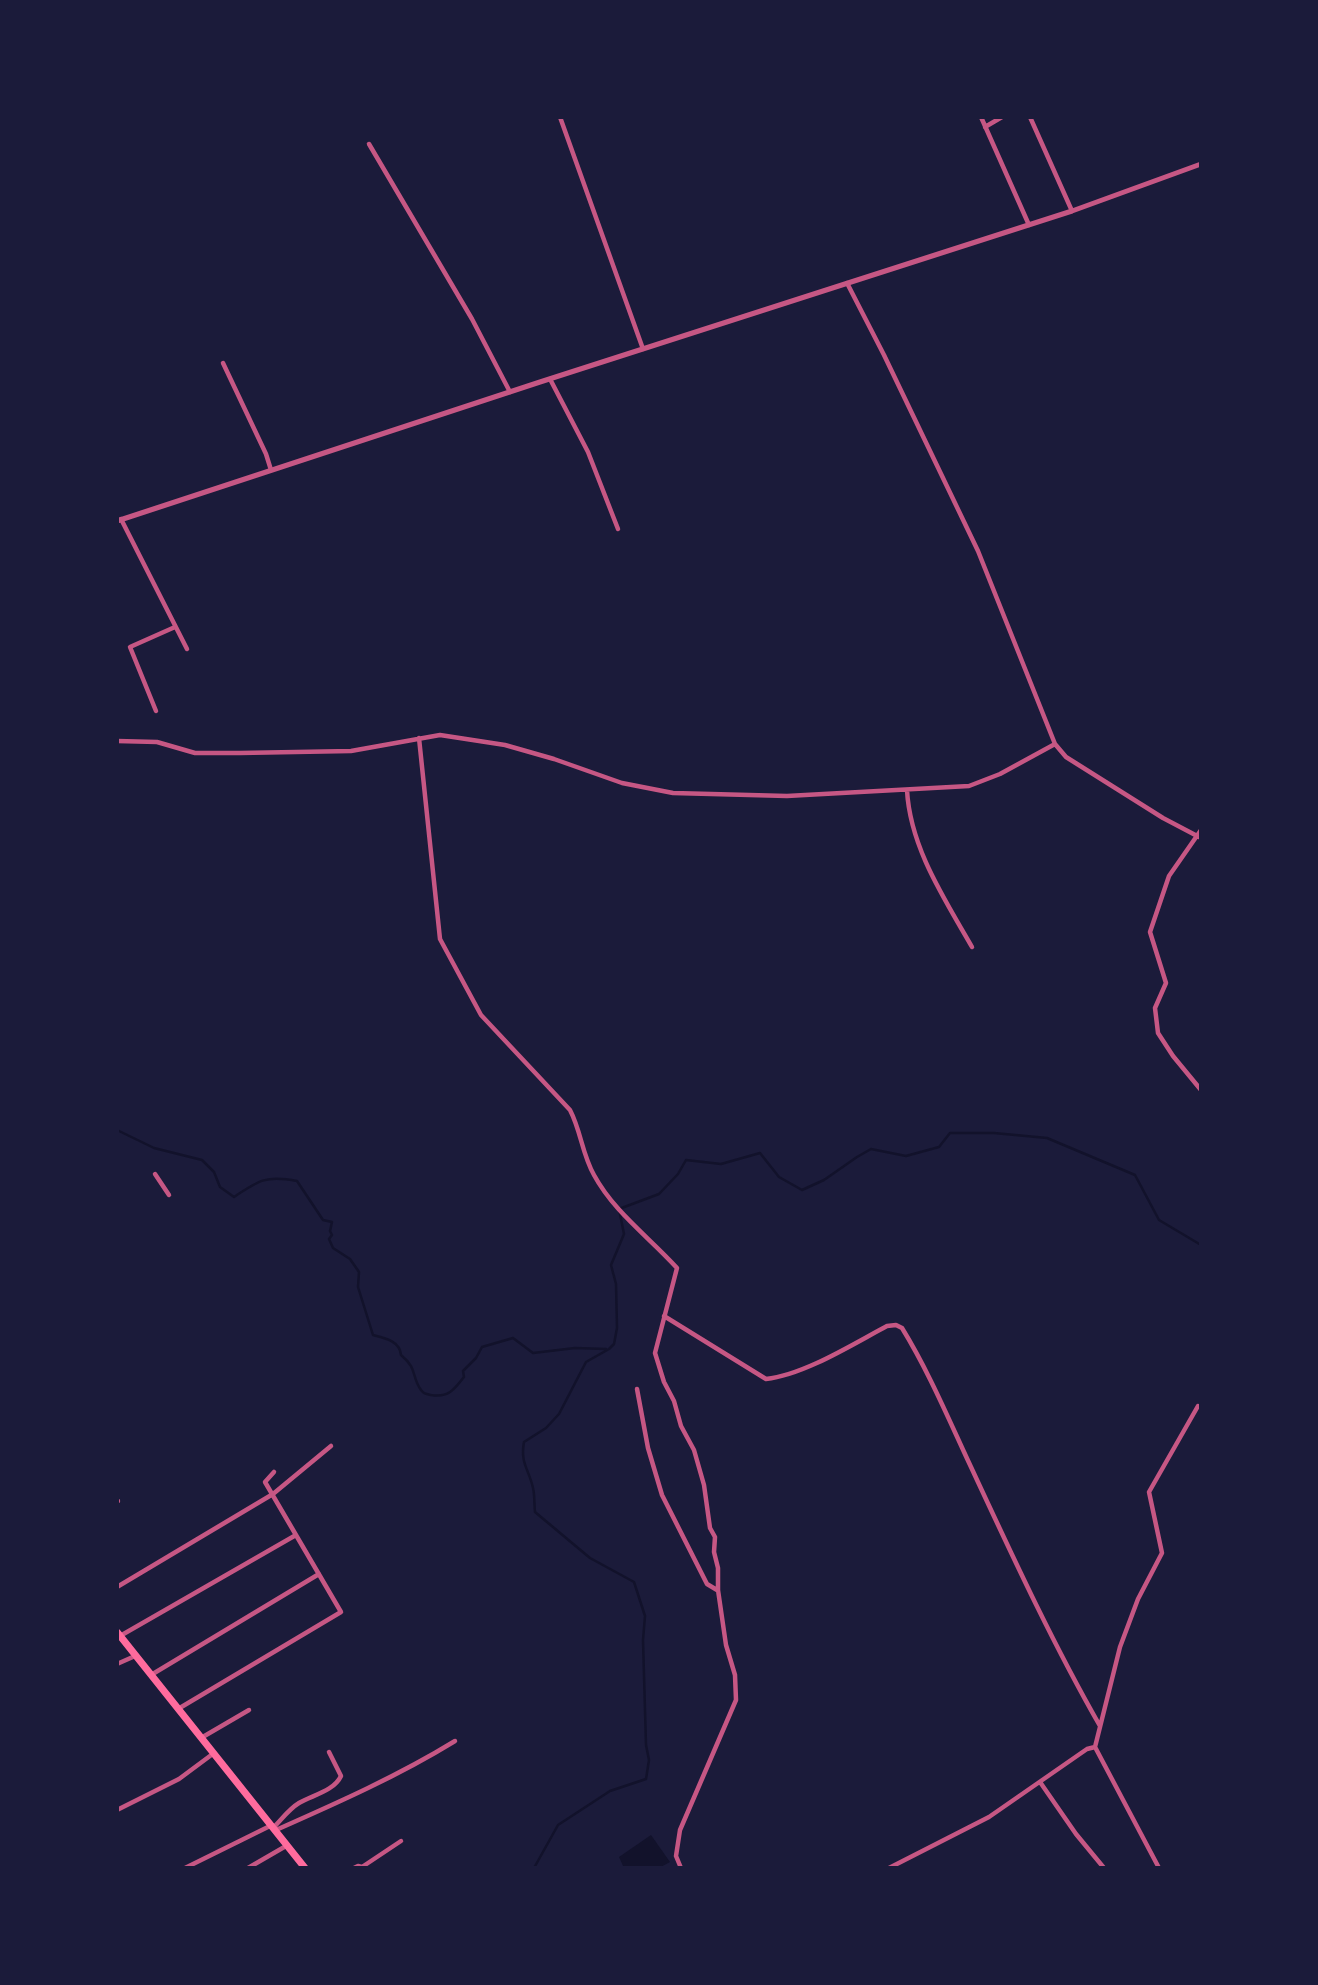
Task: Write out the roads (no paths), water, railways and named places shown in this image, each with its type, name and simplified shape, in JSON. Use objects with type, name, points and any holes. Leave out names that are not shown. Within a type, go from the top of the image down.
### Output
[{"type":"highway","points":[[119,1634],[305,1868]]},
{"type":"street","points":[[560,117],[643,349]]},
{"type":"street","points":[[981,117],[1028,225]]},
{"type":"street","points":[[985,127],[1002,117]]},
{"type":"street","points":[[1030,117],[1072,211]]},
{"type":"street","points":[[369,144],[472,319],[510,392]]},
{"type":"street","points":[[187,649],[119,520],[1072,211],[1201,164]]},
{"type":"street","points":[[847,283],[890,365],[978,551],[1055,744],[1066,757],[1163,818],[1185,831],[1199,834],[1169,876],[1150,933],[1166,983],[1154,1009],[1158,1033],[1172,1056],[1201,1090]]},
{"type":"street","points":[[223,363],[271,470]]},
{"type":"street","points":[[550,379],[587,452],[618,529]]},
{"type":"street","points":[[156,711],[130,647],[175,627]]},
{"type":"street","points":[[117,741],[157,742],[195,753],[351,751],[440,735],[505,745],[622,783],[673,793],[787,796],[969,786],[1000,774],[1055,744]]},
{"type":"street","points":[[419,738],[440,939],[481,1015],[570,1110],[578,1125],[583,1153],[610,1200],[677,1268],[655,1353],[681,1426],[694,1450],[704,1485],[710,1528],[715,1537],[713,1552],[718,1568],[718,1590],[726,1645],[735,1675],[737,1700],[680,1830],[676,1856],[681,1868]]},
{"type":"street","points":[[907,790],[908,810],[920,846],[932,874],[972,947]]},
{"type":"street","points":[[155,1174],[169,1195]]},
{"type":"street","points":[[664,1316],[766,1379],[779,1377],[819,1361],[887,1326],[896,1325],[902,1328],[924,1368],[1024,1581],[1100,1726]]},
{"type":"street","points":[[637,1389],[648,1448],[662,1495],[707,1584],[718,1590]]},
{"type":"street","points":[[1158,1868],[1095,1747],[1120,1647],[1138,1599],[1162,1553],[1149,1492],[1198,1406]]},
{"type":"street","points":[[117,1587],[273,1494],[331,1447]]},
{"type":"street","points":[[178,1710],[341,1612],[265,1482],[274,1472]]},
{"type":"street","points":[[119,1634],[296,1535]]},
{"type":"street","points":[[150,1675],[319,1574]]},
{"type":"street","points":[[117,1664],[135,1656]]},
{"type":"street","points":[[200,1738],[248,1710]]},
{"type":"street","points":[[185,1868],[274,1827],[330,1806],[455,1741]]},
{"type":"street","points":[[889,1868],[989,1816],[1087,1749],[1095,1747]]},
{"type":"street","points":[[274,1827],[291,1809],[337,1784],[341,1776],[329,1752]]},
{"type":"street","points":[[117,1810],[179,1779],[214,1753]]},
{"type":"street","points":[[1040,1782],[1076,1834],[1104,1868]]},
{"type":"street","points":[[354,1868],[362,1867],[401,1841]]},
{"type":"street","points":[[248,1868],[287,1846]]},
{"type":"waterway","points":[[117,1130],[154,1148],[202,1160],[214,1172],[220,1187],[234,1197],[264,1180],[297,1181],[323,1220],[332,1222],[332,1235],[329,1239],[333,1248],[350,1259],[359,1272],[358,1287],[373,1335],[398,1346],[425,1394],[437,1396],[450,1392],[464,1377],[463,1371],[476,1358],[482,1347],[513,1338],[533,1353],[575,1348],[606,1349]]},
{"type":"waterway","points":[[534,1868],[558,1825],[610,1791],[646,1779],[649,1760],[646,1745],[643,1640],[645,1616],[634,1582],[590,1558],[535,1512],[533,1488],[523,1456],[524,1442],[546,1428],[559,1414],[586,1362],[614,1344],[617,1328],[616,1284],[611,1265],[624,1234],[619,1209],[659,1194],[678,1174],[686,1160],[721,1164],[760,1153],[779,1177],[802,1190],[824,1180],[871,1149],[906,1156],[939,1147],[950,1133],[994,1133],[1047,1138],[1135,1175],[1159,1220],[1201,1245]]}]
